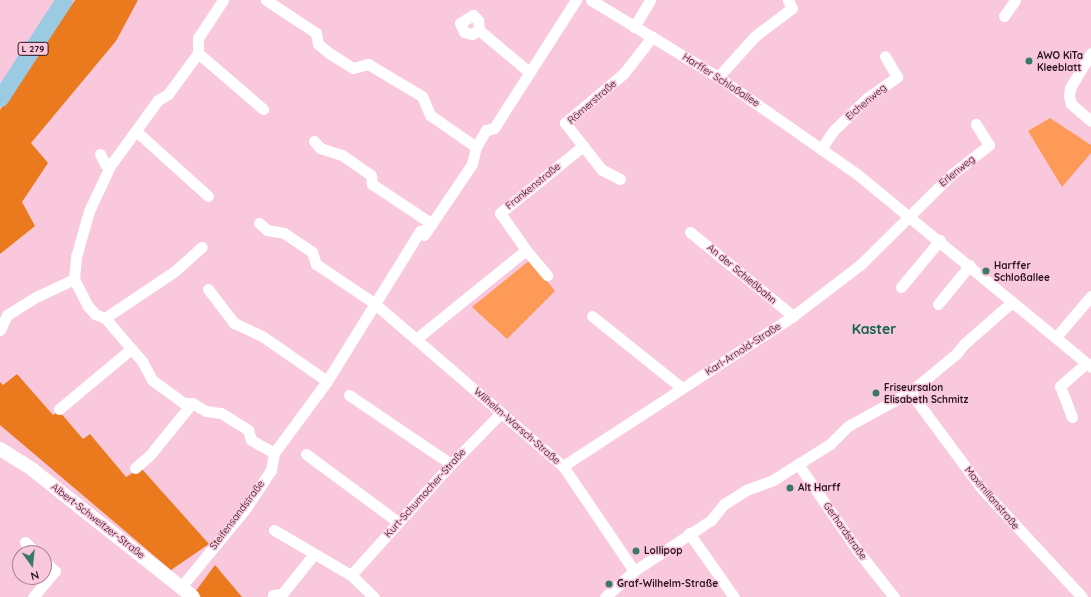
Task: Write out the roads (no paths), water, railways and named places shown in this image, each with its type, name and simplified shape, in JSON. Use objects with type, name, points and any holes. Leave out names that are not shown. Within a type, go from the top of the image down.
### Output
[{"type":"main road","name":"L 279","points":[[0,98],[64,0]]},
{"type":"street","points":[[223,0],[198,38],[198,53],[168,94],[158,100],[110,166],[89,211],[76,257],[74,280],[87,305],[95,314],[104,318],[142,361],[152,380],[184,403],[192,403],[206,411],[221,413],[248,430],[251,440],[274,453]]},
{"type":"street","points":[[266,0],[316,33],[318,44],[329,53],[353,68],[368,64],[422,96],[430,116],[474,151]]},
{"type":"street","name":"Steifensandstraße","points":[[181,587],[246,508],[271,470],[274,453],[327,381],[420,231],[430,226],[458,184],[456,175],[474,151],[486,130],[494,128],[576,0]]},
{"type":"street","name":"Harffer Schloßallee","points":[[592,0],[718,77],[821,149],[909,215],[1089,365]]},
{"type":"street","points":[[634,27],[650,0]]},
{"type":"street","points":[[718,77],[755,36],[792,8],[788,0]]},
{"type":"street","points":[[1004,16],[1015,0]]},
{"type":"street","points":[[479,30],[529,72]]},
{"type":"street","name":"Römerstraße","points":[[620,179],[602,170],[565,123],[624,73],[652,36]]},
{"type":"street","points":[[198,53],[263,109]]},
{"type":"street","points":[[1091,53],[1070,88],[1069,96],[1071,104],[1091,121]]},
{"type":"street","name":"Eichenweg","points":[[821,149],[833,131],[868,98],[897,77],[885,56]]},
{"type":"street","name":"Erlenweg","points":[[909,215],[952,174],[989,145],[976,124]]},
{"type":"street","points":[[136,131],[208,196]]},
{"type":"street","points":[[314,141],[320,148],[342,155],[371,175],[372,184],[430,226]]},
{"type":"street","name":"Frankenstraße","points":[[547,275],[526,250],[500,214],[583,146]]},
{"type":"street","points":[[100,154],[105,164],[110,166]]},
{"type":"street","name":"Karl-Arnold-Straße","points":[[563,466],[793,316],[861,264],[909,215]]},
{"type":"street","points":[[259,223],[267,230],[284,233],[312,252],[316,264],[374,303]]},
{"type":"street","name":"An der Schießbahn","points":[[690,232],[793,316]]},
{"type":"street","points":[[901,287],[940,240]]},
{"type":"street","points":[[104,318],[188,263],[202,246]]},
{"type":"street","points":[[416,339],[526,250]]},
{"type":"street","points":[[938,304],[970,266]]},
{"type":"street","points":[[0,330],[7,315],[38,296],[74,280]]},
{"type":"street","points":[[208,289],[234,323],[262,336],[327,381]]},
{"type":"street","points":[[1056,337],[1091,296]]},
{"type":"street","points":[[605,597],[634,571],[711,520],[724,504],[746,490],[773,480],[830,444],[848,426],[910,392],[956,354],[964,344],[1012,302]]},
{"type":"street","name":"Wilhelm-Warsch-Straße","points":[[374,303],[563,466],[634,571]]},
{"type":"street","points":[[592,316],[682,388]]},
{"type":"street","points":[[59,409],[131,349]]},
{"type":"street","points":[[1072,417],[1060,386],[1089,365]]},
{"type":"street","name":"Maximilianstraße","points":[[910,392],[982,489],[1082,597]]},
{"type":"street","points":[[349,395],[451,464]]},
{"type":"street","points":[[135,468],[149,456],[192,403]]},
{"type":"street","name":"Kurt-Schumacher-Straße","points":[[350,574],[451,464],[502,413]]},
{"type":"street","name":"Albert-Schweitzer-Straße","points":[[0,450],[34,470],[193,597]]},
{"type":"street","points":[[306,454],[398,522]]},
{"type":"street","name":"Gerhardstraße","points":[[798,464],[857,550],[894,597]]},
{"type":"street","points":[[274,530],[350,574],[374,597]]},
{"type":"street","points":[[690,533],[734,597]]},
{"type":"street","points":[[25,542],[28,545]]},
{"type":"street","points":[[273,595],[282,594],[314,554]]},
{"type":"street","points":[[52,568],[56,572],[52,576]]},
{"type":"street","points":[[33,597],[44,585]]},
{"type":"place","name":"AWO KiTa Kleeblatt","points":[[1029,61]]},
{"type":"place","name":"Harffer Schloßallee","points":[[986,271]]},
{"type":"place","name":"Friseursalon Elisabeth Schmitz","points":[[876,393]]},
{"type":"place","name":"Alt Harff","points":[[790,488]]},
{"type":"place","name":"Lollipop","points":[[636,551]]},
{"type":"place","name":"Graf-Wilhelm-Straße","points":[[609,584]]},
{"type":"district","name":"Kaster","points":[[874,329]]}]
